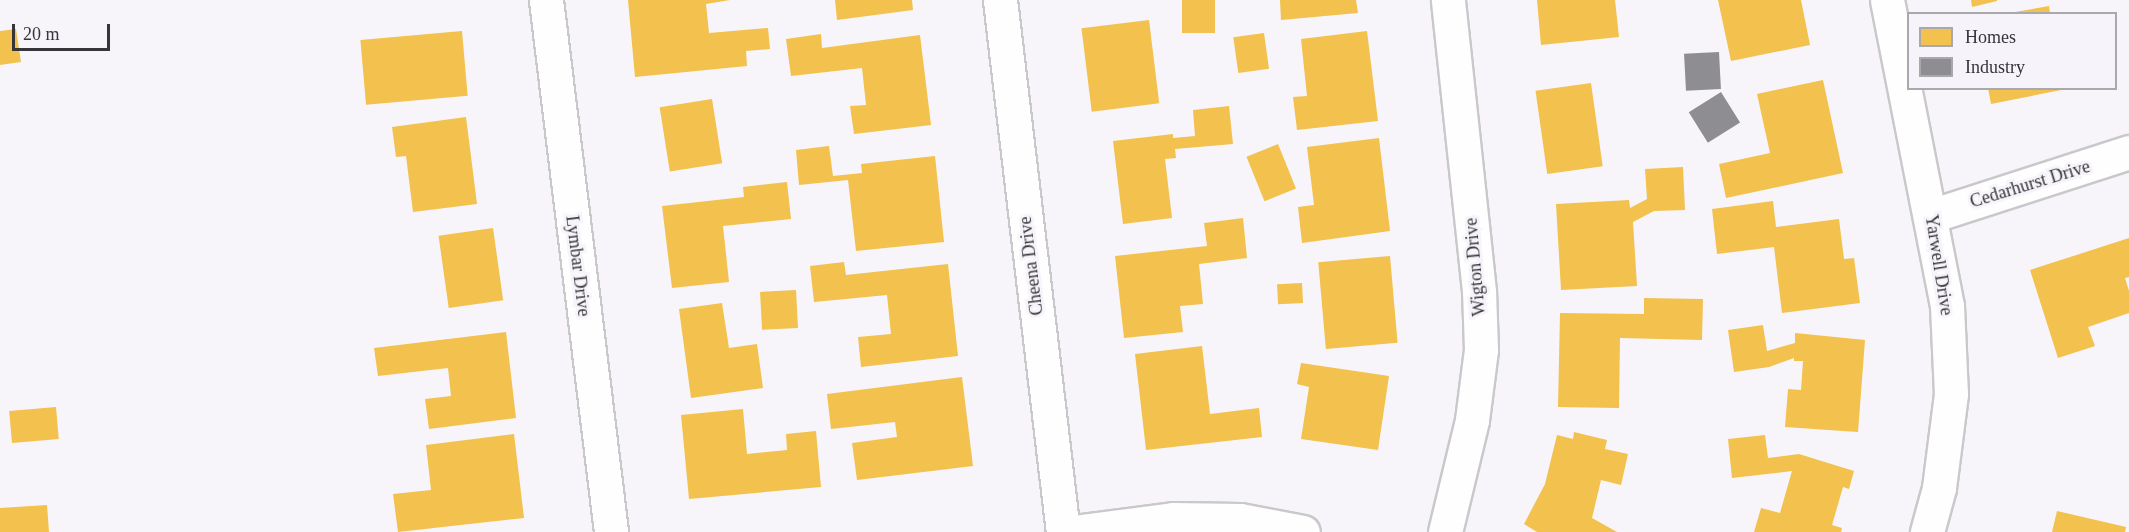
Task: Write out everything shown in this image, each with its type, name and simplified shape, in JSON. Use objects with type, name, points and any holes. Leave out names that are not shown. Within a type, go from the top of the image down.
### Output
[{"type":"street","name":"Lymbar Drive","points":[[546,0],[611,532]]},
{"type":"street","name":"Cheena Drive","points":[[1000,0],[1063,532]]},
{"type":"street","name":"Wigton Drive","points":[[1445,532],[1472,420],[1481,350],[1479,291],[1448,0]]},
{"type":"street","name":"Yarwell Drive","points":[[1887,0],[1947,306],[1951,394],[1939,488],[1927,532]]},
{"type":"street","name":"Cedarhurst Drive","points":[[1931,216],[2129,152]]},
{"type":"street","points":[[1073,532],[1173,519],[1240,520],[1303,532]]},
{"type":"building: Homes","points":[[628,0],[730,0],[706,4],[709,33],[768,28],[770,49],[746,51],[747,66],[635,77]]},
{"type":"building: Homes","points":[[835,0],[912,0],[913,10],[837,20]]},
{"type":"building: Homes","points":[[1182,0],[1215,0],[1215,33],[1182,33]]},
{"type":"building: Homes","points":[[1280,0],[1356,0],[1358,13],[1281,20]]},
{"type":"building: Homes","points":[[1537,0],[1615,0],[1619,37],[1541,45]]},
{"type":"building: Homes","points":[[1718,0],[1801,0],[1810,45],[1731,61]]},
{"type":"building: Homes","points":[[1971,0],[1997,0],[1997,1],[1972,7]]},
{"type":"building: Homes","points":[[2049,6],[2050,12],[2015,12]]},
{"type":"building: Homes","points":[[1149,20],[1159,103],[1092,112],[1082,28]]},
{"type":"building: Homes","points":[[16,29],[21,62],[0,65],[0,31]]},
{"type":"building: Homes","points":[[462,31],[468,96],[366,105],[360,40]]},
{"type":"building: Homes","points":[[1367,31],[1378,121],[1297,130],[1293,97],[1307,96],[1301,39]]},
{"type":"building: Homes","points":[[1264,33],[1269,69],[1238,73],[1233,37]]},
{"type":"building: Homes","points":[[821,34],[822,48],[920,35],[931,125],[854,134],[850,106],[866,105],[862,68],[791,76],[786,39]]},
{"type":"building: Homes","points":[[1823,80],[1843,173],[1726,198],[1719,164],[1770,153],[1757,94]]},
{"type":"building: Homes","points":[[1591,83],[1603,166],[1547,174],[1536,91]]},
{"type":"building: Homes","points":[[1988,90],[2061,90],[1991,104]]},
{"type":"building: Homes","points":[[712,99],[722,163],[670,171],[660,107]]},
{"type":"building: Homes","points":[[1229,106],[1233,144],[1175,149],[1176,158],[1165,159],[1172,218],[1123,224],[1113,141],[1173,134],[1173,138],[1195,136],[1193,110]]},
{"type":"building: Homes","points":[[466,117],[477,204],[413,212],[406,156],[396,157],[392,127]]},
{"type":"building: Homes","points":[[1379,138],[1390,231],[1302,243],[1298,207],[1314,205],[1307,147]]},
{"type":"building: Homes","points":[[1278,144],[1296,189],[1264,201],[1246,157]]},
{"type":"building: Homes","points":[[829,146],[833,176],[862,173],[861,164],[935,156],[944,242],[856,251],[848,180],[799,185],[796,150]]},
{"type":"building: Homes","points":[[1683,167],[1685,210],[1654,211],[1633,222],[1637,286],[1561,290],[1556,204],[1629,200],[1630,208],[1647,199],[1645,169]]},
{"type":"building: Homes","points":[[787,182],[791,219],[723,226],[729,282],[672,288],[662,206],[744,197],[743,187]]},
{"type":"building: Homes","points":[[1773,201],[1776,227],[1839,219],[1844,259],[1854,258],[1860,303],[1782,313],[1774,247],[1717,254],[1712,209]]},
{"type":"building: Homes","points":[[1243,218],[1247,258],[1199,264],[1203,304],[1180,306],[1183,332],[1124,338],[1115,256],[1207,246],[1204,223]]},
{"type":"building: Homes","points":[[493,228],[503,300],[449,308],[439,236]]},
{"type":"building: Homes","points":[[2129,238],[2129,277],[2125,278],[2129,291],[2129,313],[2088,327],[2095,346],[2058,358],[2030,270]]},
{"type":"building: Homes","points":[[1390,256],[1398,343],[1326,349],[1318,262]]},
{"type":"building: Homes","points":[[844,262],[846,275],[948,264],[958,356],[861,367],[858,337],[891,334],[887,295],[814,302],[810,266]]},
{"type":"building: Homes","points":[[1302,283],[1303,303],[1278,304],[1277,284]]},
{"type":"building: Homes","points":[[796,290],[798,328],[762,330],[760,292]]},
{"type":"building: Homes","points":[[1644,298],[1703,299],[1702,340],[1620,338],[1619,408],[1558,407],[1560,313],[1644,314]]},
{"type":"building: Homes","points":[[722,303],[729,348],[757,344],[763,388],[691,398],[679,309]]},
{"type":"building: Homes","points":[[1763,325],[1767,351],[1795,343],[1795,333],[1865,340],[1858,432],[1785,427],[1788,389],[1801,390],[1803,361],[1794,361],[1794,358],[1769,367],[1734,372],[1728,330]]},
{"type":"building: Homes","points":[[506,332],[516,418],[429,429],[425,399],[451,396],[448,368],[378,376],[374,348]]},
{"type":"building: Homes","points":[[1202,346],[1210,414],[1259,408],[1262,437],[1146,450],[1135,354]]},
{"type":"building: Homes","points":[[1301,363],[1389,376],[1378,450],[1301,439],[1309,387],[1297,384]]},
{"type":"building: Homes","points":[[962,377],[973,466],[857,480],[852,443],[897,437],[895,422],[831,429],[827,394]]},
{"type":"building: Homes","points":[[56,407],[59,439],[12,443],[9,411]]},
{"type":"building: Homes","points":[[743,409],[747,454],[787,450],[786,434],[816,431],[821,487],[689,499],[681,415]]},
{"type":"building: Homes","points":[[1574,432],[1607,440],[1605,449],[1628,454],[1621,485],[1601,480],[1592,518],[1617,532],[1537,532],[1524,524],[1545,484],[1557,435],[1573,439]]},
{"type":"building: Homes","points":[[514,434],[524,518],[398,532],[393,494],[431,490],[426,445]]},
{"type":"building: Homes","points":[[1765,435],[1768,458],[1799,454],[1854,471],[1849,489],[1843,487],[1832,525],[1842,528],[1841,532],[1754,532],[1761,508],[1780,513],[1792,471],[1732,478],[1728,439]]},
{"type":"building: Homes","points":[[47,505],[49,532],[0,532],[0,508]]},
{"type":"building: Homes","points":[[2057,511],[2126,527],[2125,532],[2052,532]]},
{"type":"building: Industry","points":[[1719,52],[1721,89],[1686,91],[1684,54]]},
{"type":"building: Industry","points":[[1721,92],[1740,123],[1708,143],[1689,112]]}]
